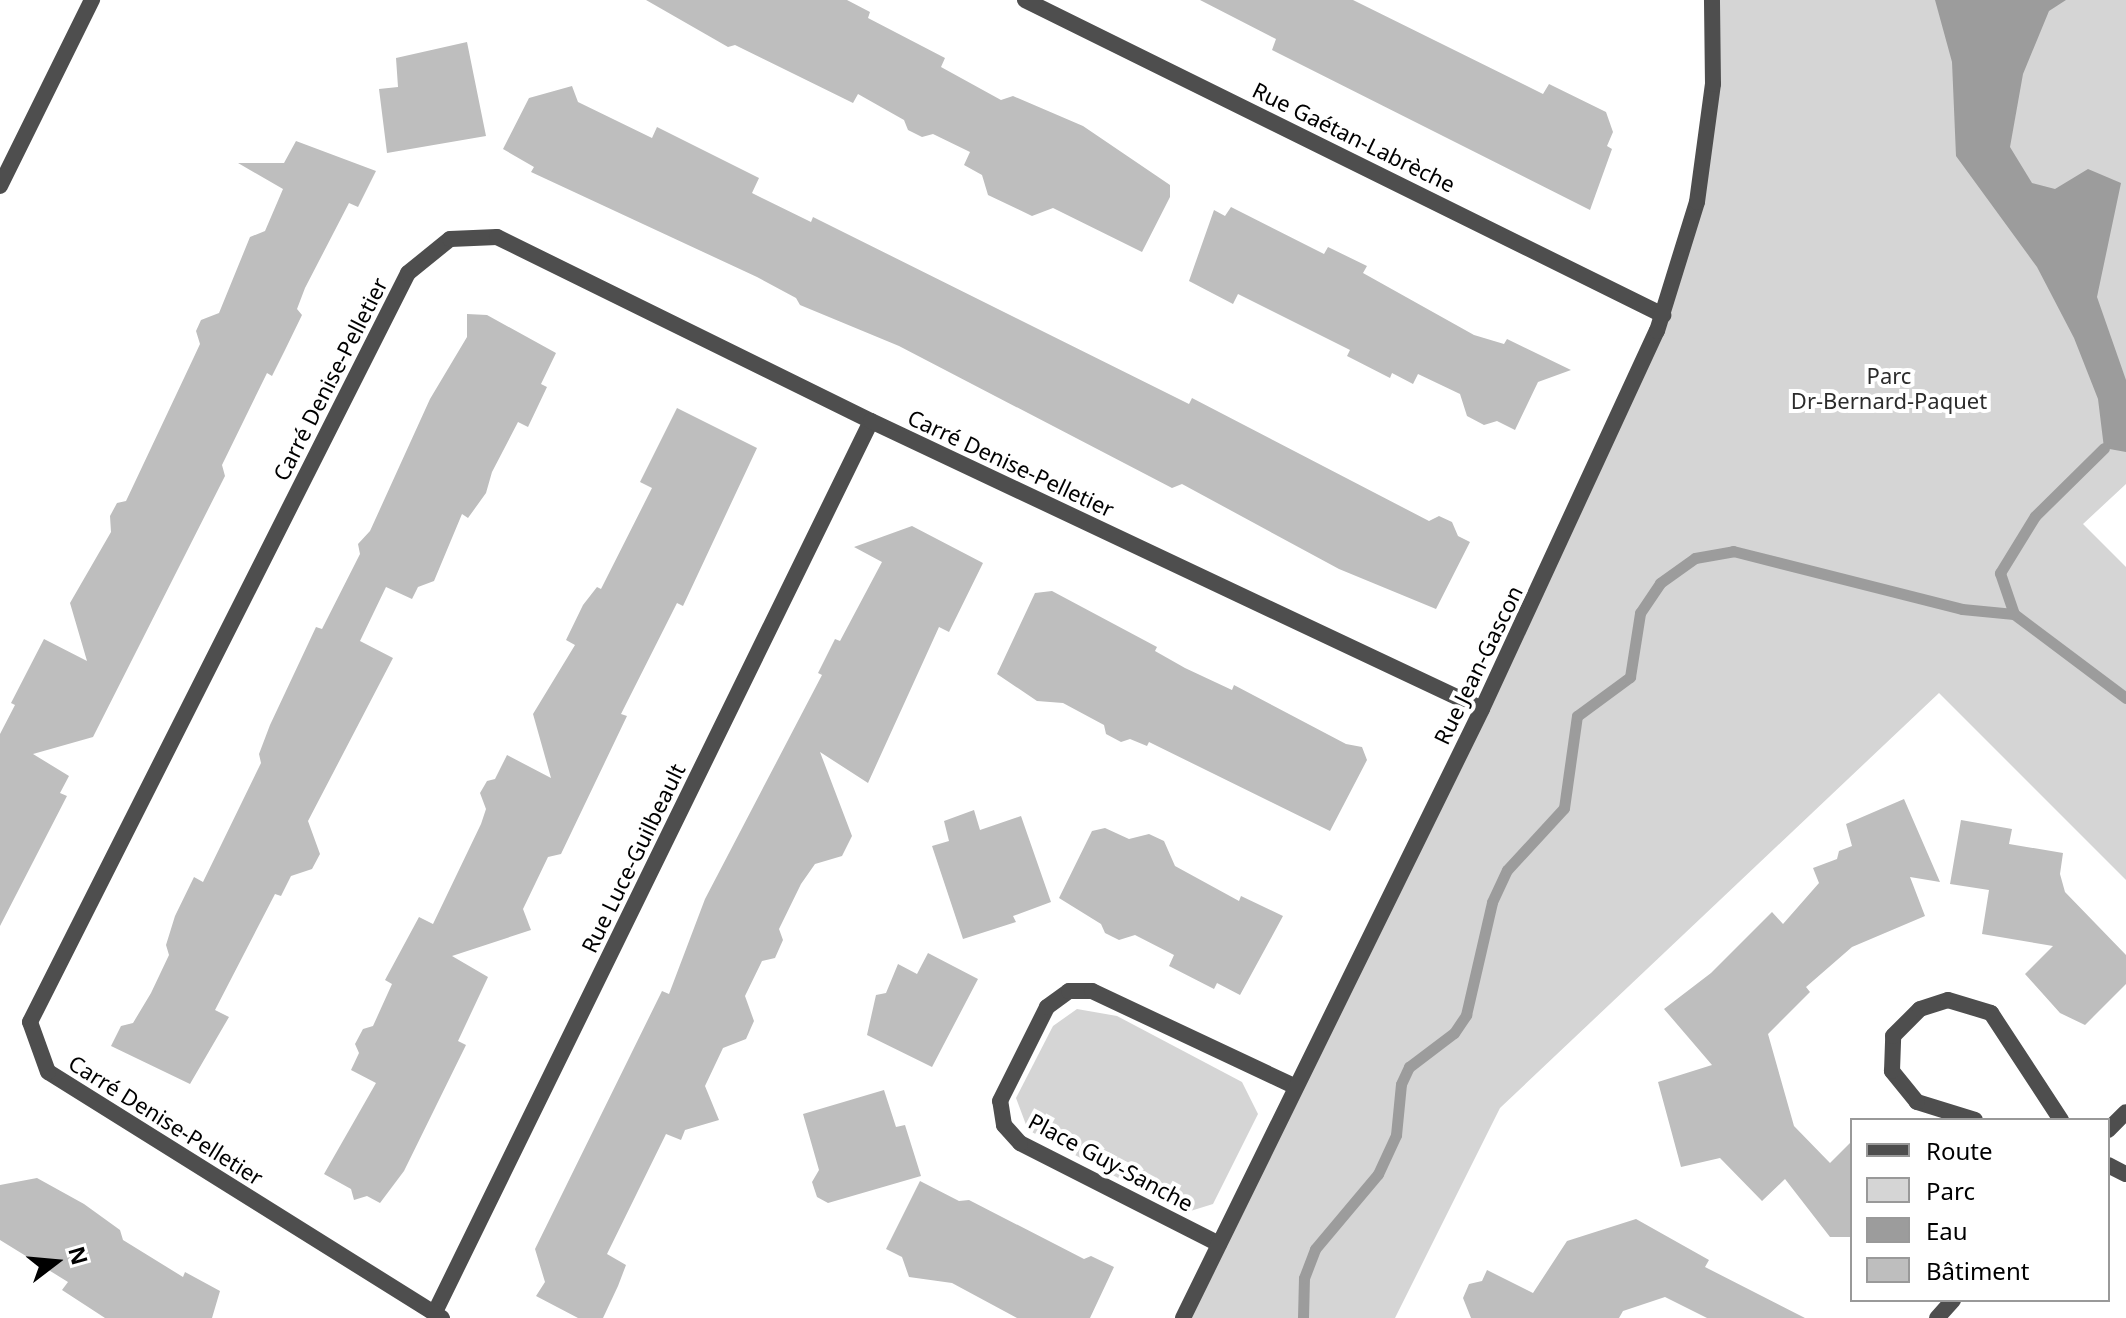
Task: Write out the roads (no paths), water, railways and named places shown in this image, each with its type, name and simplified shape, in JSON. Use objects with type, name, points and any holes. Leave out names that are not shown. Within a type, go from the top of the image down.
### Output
[{"type":"street","points":[[0,186],[92,0]]},
{"type":"street","name":"Rue Gaétan-Labrèche","points":[[1025,0],[1059,7],[1663,315]]},
{"type":"street","name":"Rue Jean-Gascon","points":[[1183,1318],[1482,709],[1663,315],[1697,202],[1713,84],[1712,0]]},
{"type":"street","name":"Carré Denise-Pelletier","points":[[438,1316],[48,1072],[30,1022],[408,273],[450,239],[497,237],[871,421],[1482,709]]},
{"type":"street","name":"Rue Luce-Guilbeault","points":[[438,1316],[871,421]]},
{"type":"street","name":"Place Guy-Sanche","points":[[1219,1244],[1020,1143],[1004,1125],[1000,1101],[1047,1007],[1069,991],[1092,991],[1296,1087]]},
{"type":"street","points":[[1969,1118],[1917,1102],[1892,1071],[1893,1036],[1920,1009],[1948,1000],[1991,1013],[2060,1118]]},
{"type":"street","points":[[2110,1128],[2126,1112]]},
{"type":"street","points":[[1937,1318],[1951,1302]]},
{"type":"water","points":[[1935,0],[2066,0],[2049,11],[2023,74],[2010,147],[2032,183],[2055,189],[2088,169],[2121,183],[2097,297],[2126,380],[2126,452],[2104,448],[2098,399],[2074,338],[2037,267],[1956,156],[1952,62]]},
{"type":"waterway","points":[[2104,448],[2035,516],[2000,573],[2014,614],[2126,698]]},
{"type":"waterway","points":[[1303,1318],[1304,1278],[1315,1249],[1378,1174],[1396,1135],[1401,1084],[1409,1067],[1454,1033],[1466,1015],[1492,902],[1507,870],[1564,808],[1577,716],[1630,677],[1640,613],[1660,583],[1695,558],[1733,551],[1962,609],[2014,614]]},
{"type":"park label","name":"Parc Dr-Bernard-Paquet","points":[[1889,388]]}]
